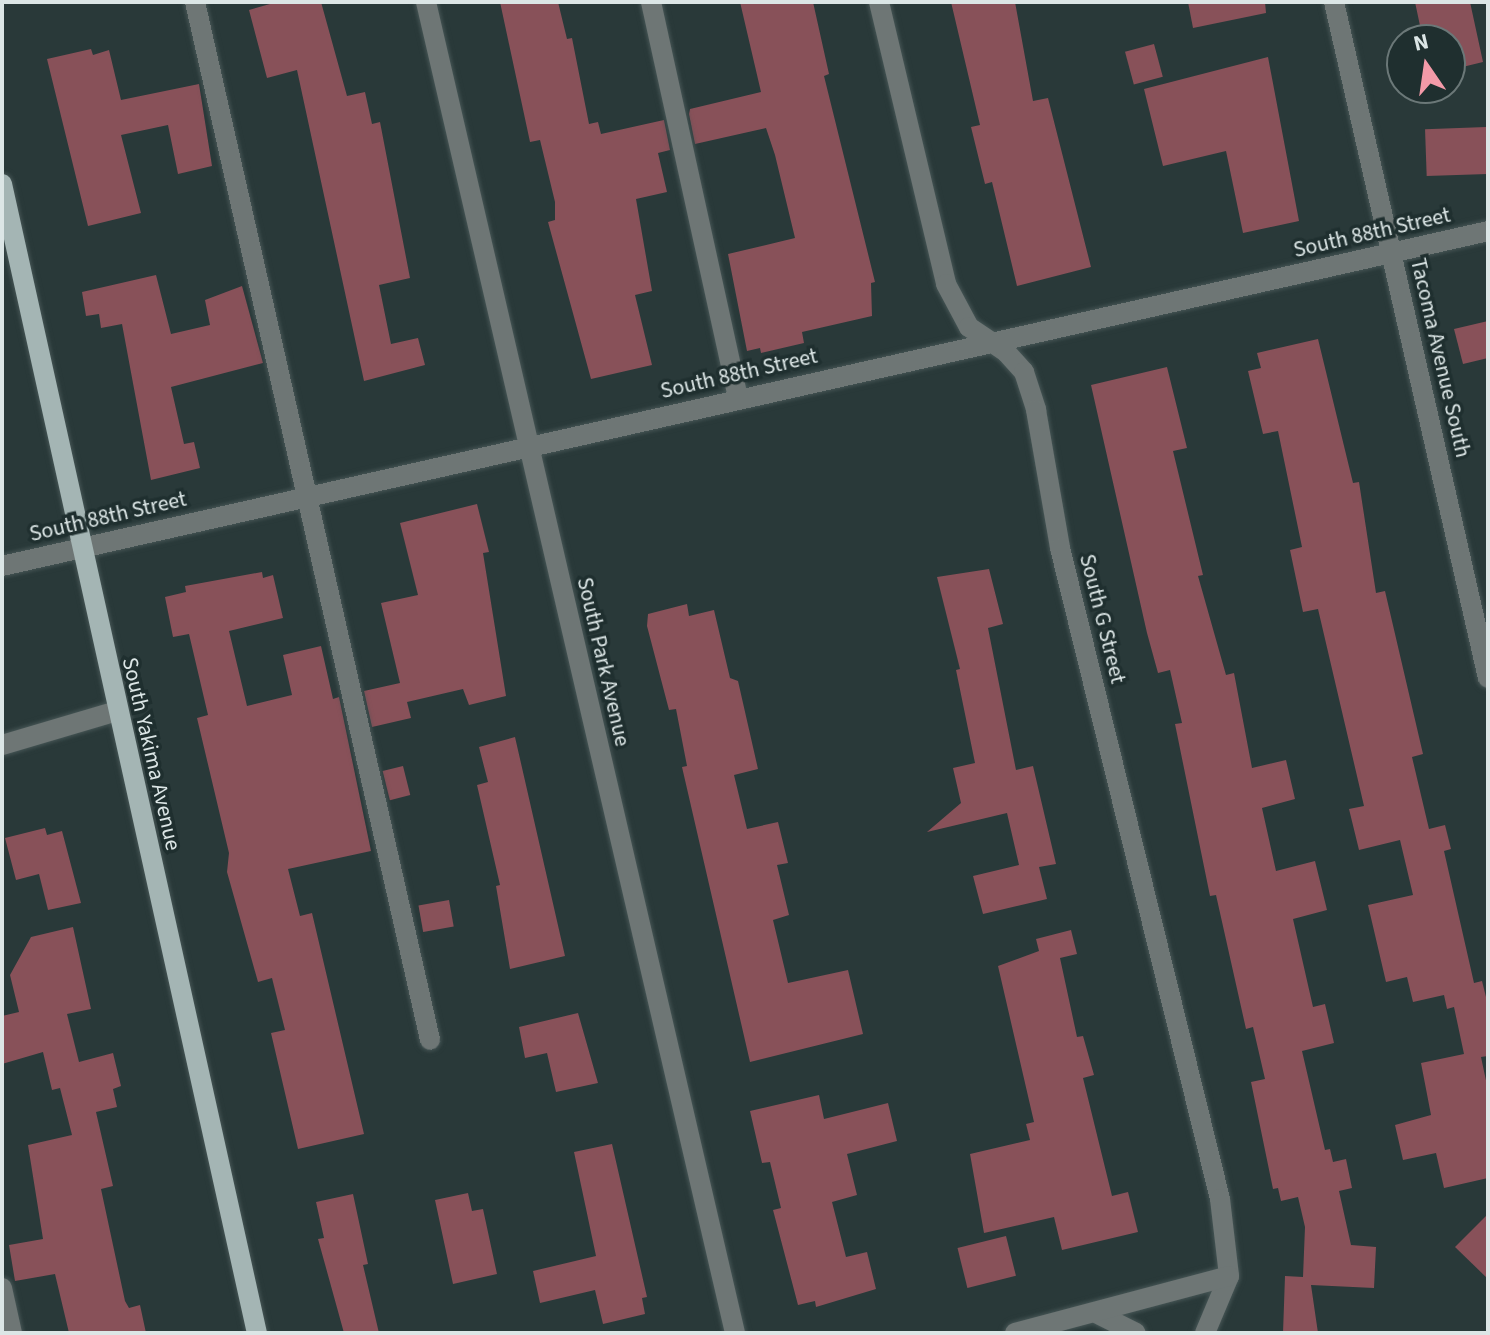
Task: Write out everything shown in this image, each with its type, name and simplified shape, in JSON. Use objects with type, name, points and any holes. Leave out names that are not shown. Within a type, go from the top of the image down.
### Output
[{"type":"main road","name":"South Yakima Avenue","points":[[2,184],[80,548],[257,1333]]},
{"type":"street","points":[[195,2],[430,1040]]},
{"type":"street","name":"South Park Avenue","points":[[426,2],[735,1333]]},
{"type":"street","points":[[651,2],[738,399]]},
{"type":"street","name":"South G Street","points":[[879,2],[946,284],[957,309],[985,343],[1015,360],[1031,391],[1060,548],[1220,1199],[1229,1276]]},
{"type":"street","name":"Tacoma Avenue South","points":[[1334,2],[1488,678]]},
{"type":"street","name":"South 88th Street","points":[[2,566],[1488,231]]},
{"type":"street","points":[[2,745],[117,711]]},
{"type":"street","points":[[1015,1333],[1098,1314],[1229,1276]]},
{"type":"street","points":[[1205,1333],[1229,1276]]},
{"type":"street","points":[[2,1288],[12,1333]]},
{"type":"street","points":[[1098,1314],[1136,1333]]},
{"type":"building","points":[[277,2],[321,2],[347,96],[365,92],[372,124],[380,122],[410,278],[379,285],[391,344],[418,338],[425,365],[364,381],[297,70],[267,78],[249,10]]},
{"type":"building","points":[[500,2],[558,2],[567,39],[572,38],[589,124],[598,122],[601,134],[664,120],[670,150],[658,153],[667,192],[636,199],[652,291],[635,295],[652,365],[591,379],[548,222],[555,220],[555,202],[540,140],[530,142]]},
{"type":"building","points":[[740,2],[813,2],[829,74],[824,76],[875,282],[871,283],[872,316],[802,332],[804,343],[761,353],[760,348],[747,351],[728,254],[795,238],[775,155],[766,128],[695,144],[689,114],[690,109],[761,92]]},
{"type":"building","points":[[951,2],[1015,2],[1033,101],[1048,98],[1091,267],[1017,286],[992,182],[985,184],[971,127],[980,125]]},
{"type":"building","points":[[1188,2],[1265,2],[1266,13],[1193,28]]},
{"type":"building","points":[[1415,2],[1470,2],[1483,62],[1466,66],[1466,24],[1420,24]]},
{"type":"building","points":[[1154,44],[1163,77],[1134,85],[1125,52]]},
{"type":"building","points":[[91,49],[93,55],[109,50],[121,100],[199,84],[212,166],[178,174],[168,125],[121,135],[141,213],[88,226],[47,59]]},
{"type":"building","points":[[1268,57],[1299,221],[1243,233],[1226,151],[1163,166],[1144,89]]},
{"type":"building","points":[[1486,127],[1488,174],[1427,176],[1425,129]]},
{"type":"building","points":[[156,275],[171,334],[210,325],[205,300],[242,286],[263,363],[171,387],[184,444],[194,442],[200,468],[151,480],[122,324],[101,328],[99,314],[86,316],[82,292]]},
{"type":"building","points":[[1488,321],[1488,358],[1463,364],[1454,329]]},
{"type":"building","points":[[1318,339],[1353,483],[1359,482],[1376,593],[1385,591],[1423,754],[1412,757],[1429,829],[1445,825],[1451,849],[1444,851],[1474,983],[1482,981],[1488,1005],[1488,1056],[1481,1057],[1488,1090],[1488,1178],[1444,1188],[1436,1153],[1403,1160],[1395,1125],[1431,1115],[1421,1063],[1464,1054],[1454,1007],[1447,1009],[1444,995],[1413,1002],[1407,977],[1386,982],[1368,905],[1413,895],[1400,840],[1359,850],[1349,809],[1364,806],[1318,609],[1303,612],[1290,550],[1302,547],[1278,431],[1263,434],[1248,371],[1261,368],[1257,353]]},
{"type":"building","points":[[1167,367],[1187,448],[1173,451],[1203,575],[1198,576],[1226,675],[1234,673],[1252,768],[1286,760],[1295,799],[1262,808],[1276,871],[1315,861],[1327,910],[1293,919],[1313,1007],[1325,1004],[1334,1043],[1302,1051],[1325,1150],[1330,1149],[1333,1162],[1346,1159],[1352,1188],[1339,1191],[1351,1245],[1376,1247],[1374,1288],[1311,1285],[1318,1333],[1283,1333],[1285,1276],[1303,1277],[1305,1227],[1298,1197],[1281,1201],[1278,1188],[1273,1189],[1251,1082],[1265,1079],[1253,1027],[1246,1029],[1216,895],[1210,896],[1175,724],[1182,723],[1170,670],[1158,673],[1091,385]]},
{"type":"building","points":[[477,504],[489,552],[483,553],[506,696],[469,705],[463,689],[407,702],[411,718],[372,727],[364,691],[400,683],[381,603],[418,595],[400,523]]},
{"type":"building","points":[[989,569],[1003,624],[988,628],[1016,770],[1033,766],[1056,864],[1039,867],[1047,899],[983,914],[973,876],[1019,865],[1007,813],[927,832],[961,803],[953,768],[975,763],[956,670],[960,669],[937,577]]},
{"type":"building","points":[[262,572],[263,578],[273,575],[283,618],[229,631],[247,706],[292,695],[283,655],[321,646],[333,699],[339,697],[371,851],[288,869],[300,916],[312,913],[364,1134],[298,1149],[271,1033],[285,1030],[272,978],[258,982],[227,872],[229,853],[197,718],[208,715],[189,634],[173,637],[165,597],[186,592],[185,586]]},
{"type":"building","points":[[687,604],[689,616],[714,610],[730,678],[738,681],[758,769],[734,775],[747,829],[778,822],[788,863],[777,865],[789,915],[773,920],[788,983],[848,970],[863,1034],[750,1062],[682,767],[687,766],[676,709],[669,710],[647,626],[648,614]]},
{"type":"building","points":[[515,737],[565,956],[510,969],[496,886],[500,885],[477,785],[488,782],[479,747]]},
{"type":"building","points":[[403,766],[410,795],[390,800],[383,771]]},
{"type":"building","points":[[45,828],[47,835],[62,831],[81,903],[48,910],[39,874],[16,880],[5,838]]},
{"type":"building","points":[[449,900],[454,927],[423,932],[418,905]]},
{"type":"building","points":[[73,927],[91,1009],[67,1014],[79,1062],[113,1053],[121,1086],[113,1089],[117,1107],[96,1112],[113,1186],[101,1189],[125,1301],[129,1308],[140,1305],[146,1333],[69,1333],[55,1274],[15,1281],[9,1245],[43,1239],[28,1145],[72,1135],[60,1088],[52,1090],[43,1052],[2,1064],[2,1016],[19,1012],[10,975],[31,937]]},
{"type":"building","points":[[1071,930],[1077,954],[1060,958],[1077,1037],[1083,1036],[1094,1075],[1083,1078],[1112,1196],[1128,1192],[1138,1232],[1062,1250],[1054,1217],[984,1233],[970,1154],[1030,1140],[1026,1124],[1034,1122],[998,966],[1039,951],[1036,939]]},
{"type":"building","points":[[578,1013],[598,1083],[556,1092],[547,1053],[525,1058],[519,1027]]},
{"type":"building","points":[[819,1095],[824,1119],[888,1103],[897,1141],[847,1154],[857,1195],[832,1202],[846,1257],[867,1252],[876,1289],[816,1307],[815,1301],[798,1305],[773,1210],[781,1208],[770,1162],[762,1163],[750,1111]]},
{"type":"building","points":[[612,1144],[647,1297],[642,1298],[645,1314],[603,1324],[595,1290],[540,1303],[533,1271],[596,1256],[574,1152]]},
{"type":"building","points":[[468,1193],[472,1211],[483,1209],[497,1274],[453,1284],[435,1200]]},
{"type":"building","points":[[353,1194],[368,1264],[363,1265],[379,1333],[344,1333],[318,1239],[324,1238],[316,1202]]},
{"type":"building","points":[[1488,1214],[1488,1279],[1455,1247]]},
{"type":"building","points":[[1006,1236],[1016,1276],[967,1288],[957,1248]]}]
